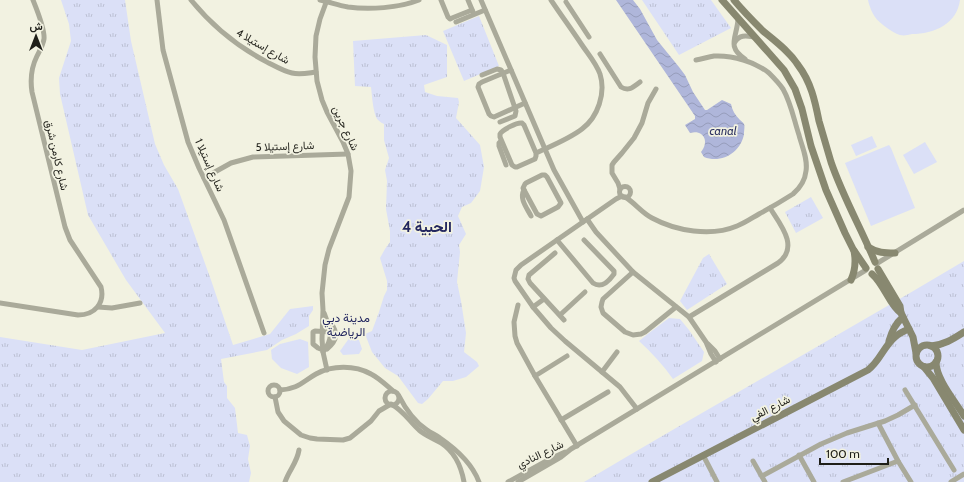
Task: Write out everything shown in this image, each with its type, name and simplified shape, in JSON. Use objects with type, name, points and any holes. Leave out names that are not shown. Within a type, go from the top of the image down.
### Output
[{"type":"street","name":"شارع كارمن شرق","points":[[33,0],[43,29],[44,38],[32,69],[32,92],[66,232],[101,287],[102,297],[98,307]]},
{"type":"street","name":"شارع إستيلا 1","points":[[157,0],[163,50],[192,154],[226,224],[264,333]]},
{"type":"street","name":"شارع إستيلا 4","points":[[191,0],[219,30],[249,52],[286,72],[298,74],[316,72]]},
{"type":"street","points":[[320,0],[348,7],[366,8],[400,5],[419,0]]},
{"type":"street","points":[[441,0],[450,19],[485,10]]},
{"type":"street","points":[[468,0],[473,12]]},
{"type":"street","points":[[481,0],[544,149],[568,196],[585,220],[633,272],[690,317],[706,342],[711,354],[718,360]]},
{"type":"street","points":[[536,153],[575,134],[583,128],[595,115],[599,107],[602,89],[602,81],[597,68],[551,0]]},
{"type":"street","points":[[722,0],[777,61],[790,79],[795,89],[802,108],[811,146],[826,190],[853,249],[855,262],[851,280]]},
{"type":"street","points":[[734,0],[752,20],[791,55],[810,85],[826,144],[838,180],[868,247],[872,268]]},
{"type":"street","name":"شارع جرين","points":[[327,1],[320,19],[316,36],[314,50],[316,72],[322,100],[341,136],[348,154],[351,171],[349,197],[329,248],[325,265],[322,293],[322,332],[323,351],[327,370]]},
{"type":"street","points":[[566,2],[589,37]]},
{"type":"street","points":[[456,22],[473,12]]},
{"type":"street","points":[[656,89],[648,103],[642,123],[634,138],[612,165],[612,173],[623,193],[645,214],[662,223],[682,228],[702,231],[721,231],[734,228],[798,190],[805,178],[807,165],[792,109],[783,89],[776,80],[768,73],[737,53],[734,47],[734,42],[738,28],[738,19]]},
{"type":"street","points":[[575,36],[584,29]]},
{"type":"street","points":[[734,42],[740,36],[755,37]]},
{"type":"street","points":[[600,54],[619,85],[623,88],[630,89],[640,82]]},
{"type":"street","points":[[696,60],[720,56],[749,62]]},
{"type":"street","points":[[597,68],[606,62]]},
{"type":"street","points":[[482,75],[498,69],[502,70],[516,107],[516,111],[515,116],[500,122]]},
{"type":"street","points":[[511,70],[480,83],[478,87],[488,114],[494,117],[525,103]]},
{"type":"street","points":[[802,108],[808,109],[816,106]]},
{"type":"street","points":[[519,123],[522,123],[525,127],[536,153],[536,158],[515,167],[512,165],[499,135],[502,131],[519,123]]},
{"type":"street","points":[[525,127],[533,123]]},
{"type":"street","points":[[501,141],[499,146],[506,165]]},
{"type":"street","name":"شارع إستيلا 5","points":[[204,178],[231,163],[253,157],[348,154]]},
{"type":"street","points":[[531,216],[522,198],[524,186],[526,183],[554,170]]},
{"type":"street","points":[[524,190],[537,214],[540,216],[558,207],[560,205],[560,201],[545,175]]},
{"type":"street","points":[[623,193],[521,265],[516,270],[514,278],[533,307],[551,328],[562,339],[620,387],[637,409]]},
{"type":"street","points":[[560,201],[568,196]]},
{"type":"street","points":[[690,317],[778,263],[784,257],[788,248],[788,239],[770,208]]},
{"type":"street","points":[[571,449],[872,268],[895,252],[964,210]]},
{"type":"street","points":[[557,240],[593,283],[596,286],[602,285],[613,276],[614,271],[584,240]]},
{"type":"street","points":[[868,247],[881,253],[895,252]]},
{"type":"street","points":[[853,249],[872,268],[902,315],[913,337],[917,360],[924,366],[933,378],[964,430]]},
{"type":"street","points":[[555,253],[529,275],[528,282],[564,320]]},
{"type":"street","points":[[633,272],[603,299],[601,304],[603,313],[625,332],[633,335],[641,334],[676,307]]},
{"type":"street","points":[[560,315],[585,292]]},
{"type":"street","points":[[533,307],[544,299]]},
{"type":"street","points":[[0,303],[84,315],[98,307],[112,308],[133,302],[140,303]]},
{"type":"street","points":[[518,306],[514,322],[514,336],[535,376],[577,446]]},
{"type":"street","name":"شارع جرين","points":[[323,310],[330,332]]},
{"type":"street","points":[[889,343],[892,330],[902,315]]},
{"type":"street","points":[[323,351],[332,344],[336,337],[333,326],[326,317]]},
{"type":"street","points":[[889,343],[901,332],[909,329]]},
{"type":"street","points":[[314,331],[330,332],[330,341],[323,351],[313,344],[314,331]]},
{"type":"street","points":[[916,353],[921,347],[947,343],[964,332]]},
{"type":"street","points":[[913,337],[936,351],[939,378],[964,416]]},
{"type":"street","name":"شارع الفي","points":[[652,482],[868,370],[877,362],[889,343]]},
{"type":"street","points":[[924,366],[932,366],[947,343]]},
{"type":"street","points":[[602,372],[617,352]]},
{"type":"street","points":[[535,376],[567,356]]},
{"type":"street","points":[[280,390],[297,386],[316,374],[327,370],[344,368],[359,369],[370,373],[393,391],[397,392],[404,405],[419,423],[465,459],[474,470],[479,482]]},
{"type":"street","points":[[380,380],[384,387],[385,396],[388,403],[392,404],[404,413],[420,430],[430,438],[441,443],[456,458],[461,466],[464,482]]},
{"type":"street","points":[[275,397],[268,394],[268,387],[275,384],[280,390]]},
{"type":"street","points":[[275,397],[279,394],[280,390]]},
{"type":"street","points":[[905,390],[954,470]]},
{"type":"street","points":[[275,397],[276,407],[284,421],[301,435],[314,439],[340,440],[352,436],[371,421],[379,411],[385,396],[388,392],[393,391]]},
{"type":"street","points":[[561,420],[608,392]]},
{"type":"street","points":[[379,411],[398,402],[399,396]]},
{"type":"street","points":[[762,476],[799,455],[834,439],[898,415],[915,405]]},
{"type":"street","points":[[878,423],[911,482]]},
{"type":"street","name":"شارع النادي","points":[[508,482],[571,449]]},
{"type":"street","name":"شارع النادي","points":[[518,482],[561,457],[571,449]]},
{"type":"street","points":[[285,482],[296,460],[299,450]]},
{"type":"street","points":[[703,455],[717,482]]},
{"type":"street","points":[[799,455],[814,482]]},
{"type":"street","points":[[843,482],[898,460]]},
{"type":"street","points":[[753,461],[765,482]]},
{"type":"street","points":[[951,482],[964,474]]},
{"type":"green space","points":[[61,0],[125,0],[131,41],[155,144],[164,165],[178,189],[233,345],[270,334],[290,309],[313,306],[313,310],[309,316],[309,326],[296,334],[282,340],[267,350],[221,359],[224,382],[227,386],[227,398],[235,408],[238,433],[247,435],[250,446],[248,459],[251,473],[249,482],[0,482],[0,337],[82,350],[165,333],[126,280],[88,215],[60,94],[59,78],[71,41],[69,24]]},
{"type":"green space","points":[[642,0],[711,0],[731,28],[679,55]]},
{"type":"green space","points":[[868,0],[960,0],[954,15],[943,26],[936,30],[920,34],[900,35],[890,30],[877,19]]},
{"type":"green space","points":[[479,16],[499,66],[464,81],[443,31]]},
{"type":"green space","points":[[426,35],[447,45],[447,77],[424,85],[425,92],[437,96],[458,98],[459,102],[456,118],[480,145],[484,167],[480,191],[471,203],[462,207],[458,216],[466,234],[459,245],[460,252],[457,282],[466,333],[464,352],[477,362],[479,366],[466,377],[453,381],[443,381],[422,404],[418,403],[398,376],[385,368],[372,352],[365,334],[372,331],[387,290],[387,281],[380,258],[390,242],[390,231],[386,209],[387,181],[385,170],[389,158],[384,140],[384,124],[376,117],[371,87],[355,86],[353,41]]},
{"type":"green space","points":[[872,136],[877,147],[856,156],[851,145]]},
{"type":"green space","points":[[925,142],[937,162],[914,174],[903,155]]},
{"type":"green space","points":[[889,145],[915,208],[871,226],[845,163]]},
{"type":"green space","points":[[811,197],[823,218],[796,233],[785,212]]},
{"type":"green space","points":[[709,254],[727,284],[687,310],[680,301],[703,258]]},
{"type":"green space","points":[[964,261],[964,482],[584,482],[869,317]]},
{"type":"green space","points":[[669,318],[680,319],[704,352],[702,361],[673,379],[657,359],[639,341]]},
{"type":"green space","points":[[350,337],[359,340],[362,349],[359,354],[343,355],[340,351]]},
{"type":"green space","points":[[300,339],[308,342],[309,367],[297,374],[281,368],[272,359],[271,350],[280,344]]},
{"type":"water","name":"canal","points":[[616,0],[633,0],[640,9],[657,40],[685,75],[693,92],[705,110],[722,100],[731,104],[738,118],[744,123],[744,134],[739,146],[730,155],[717,159],[704,157],[701,152],[705,144],[704,137],[702,134],[695,132],[690,133],[685,125],[695,119],[695,116]]},
{"type":"district","name":"الحبية 4","points":[[427,227]]},
{"type":"district","name":"مدينة دبي الرياضية","points":[[346,325]]}]
